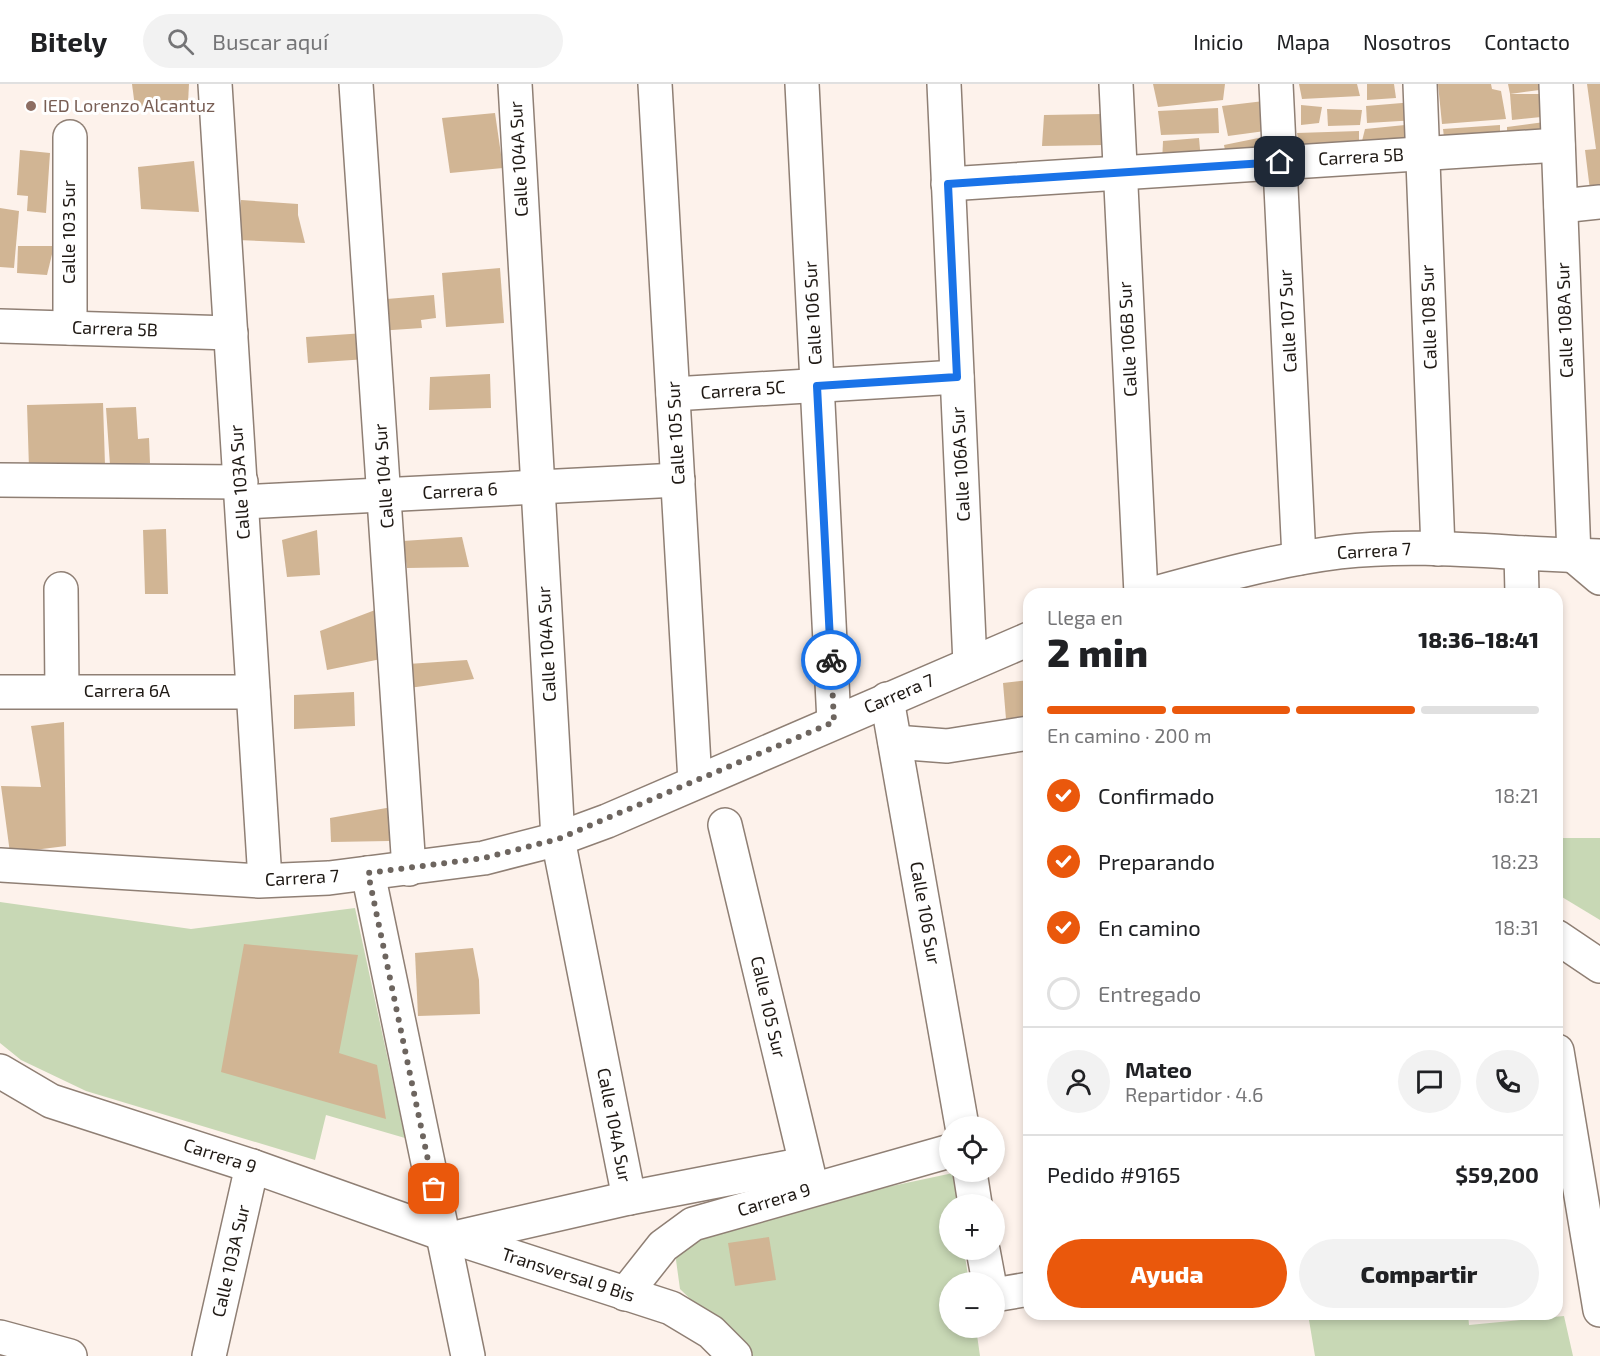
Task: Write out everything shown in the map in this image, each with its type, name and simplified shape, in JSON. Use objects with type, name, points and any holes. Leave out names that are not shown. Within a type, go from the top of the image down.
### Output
[{"type":"street","name":"Calle 103A Sur","points":[[215,84],[265,880]]},
{"type":"street","name":"Calle 104 Sur","points":[[356,84],[409,869]]},
{"type":"street","name":"Calle 104A Sur","points":[[515,84],[558,839],[629,1198]]},
{"type":"street","name":"Calle 105 Sur","points":[[656,84],[695,782]]},
{"type":"street","name":"Calle 106 Sur","points":[[802,84],[834,722]]},
{"type":"street","name":"Calle 106A Sur","points":[[944,84],[970,664]]},
{"type":"street","name":"Calle 106B Sur","points":[[1116,84],[1141,588]]},
{"type":"street","name":"Calle 107 Sur","points":[[1276,84],[1299,558]]},
{"type":"street","name":"Calle 108 Sur","points":[[1420,84],[1437,549]]},
{"type":"street","name":"Calle 108A Sur","points":[[1556,84],[1561,206],[1587,556]]},
{"type":"street","name":"Calle 103 Sur","points":[[70,137],[70,328]]},
{"type":"street","name":"Carrera 5B","points":[[948,184],[1558,145]]},
{"type":"street","points":[[1561,206],[1600,202]]},
{"type":"street","name":"Carrera 5B","points":[[0,326],[231,333]]},
{"type":"street","name":"Carrera 5C","points":[[674,394],[957,377]]},
{"type":"street","name":"Carrera 6","points":[[0,480],[241,492],[385,495],[678,480]]},
{"type":"street","name":"Carrera 7","points":[[1176,588],[1299,558],[1352,551],[1437,549],[1587,556]]},
{"type":"street","points":[[1521,553],[1522,588]]},
{"type":"street","points":[[1587,556],[1600,578]]},
{"type":"street","points":[[62,590],[62,691]]},
{"type":"street","name":"Carrera 7","points":[[0,865],[265,880],[409,869],[484,858],[558,839],[1023,642]]},
{"type":"street","name":"Carrera 6A","points":[[0,692],[254,692]]},
{"type":"street","name":"Calle 106 Sur","points":[[887,699],[960,1116]]},
{"type":"street","points":[[895,742],[947,746],[1023,734]]},
{"type":"street","name":"Calle 105 Sur","points":[[724,825],[809,1176]]},
{"type":"street","points":[[368,873],[449,1236],[468,1356]]},
{"type":"street","points":[[1563,941],[1600,966]]},
{"type":"street","name":"Carrera 9","points":[[0,1071],[51,1101],[252,1166],[449,1236],[629,1198],[809,1176],[939,1153]]},
{"type":"street","points":[[1563,1087],[1600,1310]]},
{"type":"street","name":"Calle 103A Sur","points":[[209,1356],[252,1166]]},
{"type":"street","name":"Carrera 9","points":[[624,1293],[663,1246],[693,1224],[809,1176]]},
{"type":"street","name":"Transversal 9 Bis","points":[[449,1236],[671,1308],[692,1318],[711,1332],[735,1356]]},
{"type":"street","points":[[1005,1293],[1023,1290]]},
{"type":"street","points":[[20,1346],[70,1356]]},
{"type":"green space","points":[[1563,838],[1600,838],[1600,920],[1563,898]]},
{"type":"green space","points":[[0,902],[191,929],[355,908],[405,1138],[326,1115],[315,1160],[86,1091],[21,1060],[0,1043]]},
{"type":"green space","points":[[939,1176],[939,1182],[954,1182],[956,1194],[939,1194],[939,1260],[966,1260],[967,1272],[939,1272],[939,1338],[977,1338],[980,1356],[749,1356],[680,1289],[676,1260],[678,1245],[718,1223]]},
{"type":"green space","points":[[1564,1316],[1573,1356],[1315,1356],[1309,1320],[1469,1320],[1469,1325],[1522,1320],[1563,1320]]},
{"type":"building","points":[[132,84],[189,84],[188,103],[135,107]]},
{"type":"building","points":[[1153,84],[1225,84],[1223,100],[1158,107]]},
{"type":"building","points":[[1299,84],[1357,84],[1360,96],[1302,99]]},
{"type":"building","points":[[1367,84],[1394,84],[1396,98],[1367,100]]},
{"type":"building","points":[[1438,84],[1491,84],[1492,89],[1501,91],[1506,119],[1442,124]]},
{"type":"building","points":[[1508,84],[1548,84],[1547,89],[1510,94]]},
{"type":"building","points":[[1587,84],[1600,84],[1600,196],[1591,198],[1585,150],[1596,149]]},
{"type":"building","points":[[1510,94],[1549,94],[1551,116],[1512,120]]},
{"type":"building","points":[[1264,101],[1265,131],[1228,136],[1222,106]]},
{"type":"building","points":[[1414,102],[1417,120],[1367,123],[1366,106]]},
{"type":"building","points":[[1301,105],[1322,107],[1319,123],[1301,125]]},
{"type":"building","points":[[1218,108],[1219,133],[1161,135],[1158,111]]},
{"type":"building","points":[[1327,109],[1362,110],[1360,125],[1328,126]]},
{"type":"building","points":[[495,113],[503,168],[450,173],[442,118]]},
{"type":"building","points":[[1102,114],[1105,145],[1042,146],[1044,115]]},
{"type":"building","points":[[1552,121],[1552,138],[1507,142],[1507,127]]},
{"type":"building","points":[[1415,124],[1418,148],[1359,153],[1365,129]]},
{"type":"building","points":[[1500,125],[1500,143],[1445,146],[1443,129]]},
{"type":"building","points":[[1359,131],[1359,153],[1300,154],[1297,133]]},
{"type":"building","points":[[1273,135],[1273,158],[1227,160],[1224,145]]},
{"type":"building","points":[[1199,138],[1201,161],[1162,164],[1163,141]]},
{"type":"building","points":[[20,150],[50,153],[46,213],[27,211],[28,196],[17,195]]},
{"type":"building","points":[[194,161],[199,212],[141,209],[138,167]]},
{"type":"building","points":[[241,200],[298,204],[298,215],[305,243],[237,240]]},
{"type":"building","points":[[0,208],[19,211],[14,268],[0,267]]},
{"type":"building","points":[[18,246],[54,246],[47,275],[17,273]]},
{"type":"building","points":[[500,268],[504,323],[446,327],[442,273]]},
{"type":"building","points":[[434,295],[436,318],[421,320],[422,328],[377,331],[375,300]]},
{"type":"building","points":[[365,333],[367,359],[308,363],[306,337]]},
{"type":"building","points":[[490,374],[491,408],[429,410],[430,377]]},
{"type":"building","points":[[103,403],[105,465],[29,468],[27,405]]},
{"type":"building","points":[[136,407],[138,439],[149,438],[150,463],[110,465],[106,408]]},
{"type":"building","points":[[166,529],[168,594],[145,594],[143,530]]},
{"type":"building","points":[[317,530],[320,575],[287,577],[282,540]]},
{"type":"building","points":[[462,537],[469,567],[407,568],[403,541]]},
{"type":"building","points":[[383,607],[381,659],[327,670],[320,631]]},
{"type":"building","points":[[467,660],[474,679],[409,688],[408,664]]},
{"type":"building","points":[[1023,681],[1023,718],[1006,719],[1003,683]]},
{"type":"building","points":[[354,692],[355,726],[294,729],[294,695]]},
{"type":"building","points":[[64,722],[66,846],[10,853],[1,786],[41,787],[31,726]]},
{"type":"building","points":[[392,807],[389,841],[331,842],[330,818]]},
{"type":"building","points":[[244,944],[358,955],[339,1053],[377,1065],[386,1119],[221,1072]]},
{"type":"building","points":[[473,948],[479,980],[480,1014],[418,1016],[415,953]]},
{"type":"building","points":[[769,1237],[776,1280],[735,1286],[728,1243]]},
{"type":"way so far","points":[[434,1189],[368,873],[484,858],[558,839],[607,821],[834,722],[831,660]]},
{"type":"place","name":"IED Lorenzo Alcantuz","points":[[31,106]]},
{"type":"route","points":[[831,660],[817,386],[957,377],[948,184],[1280,162]]}]
